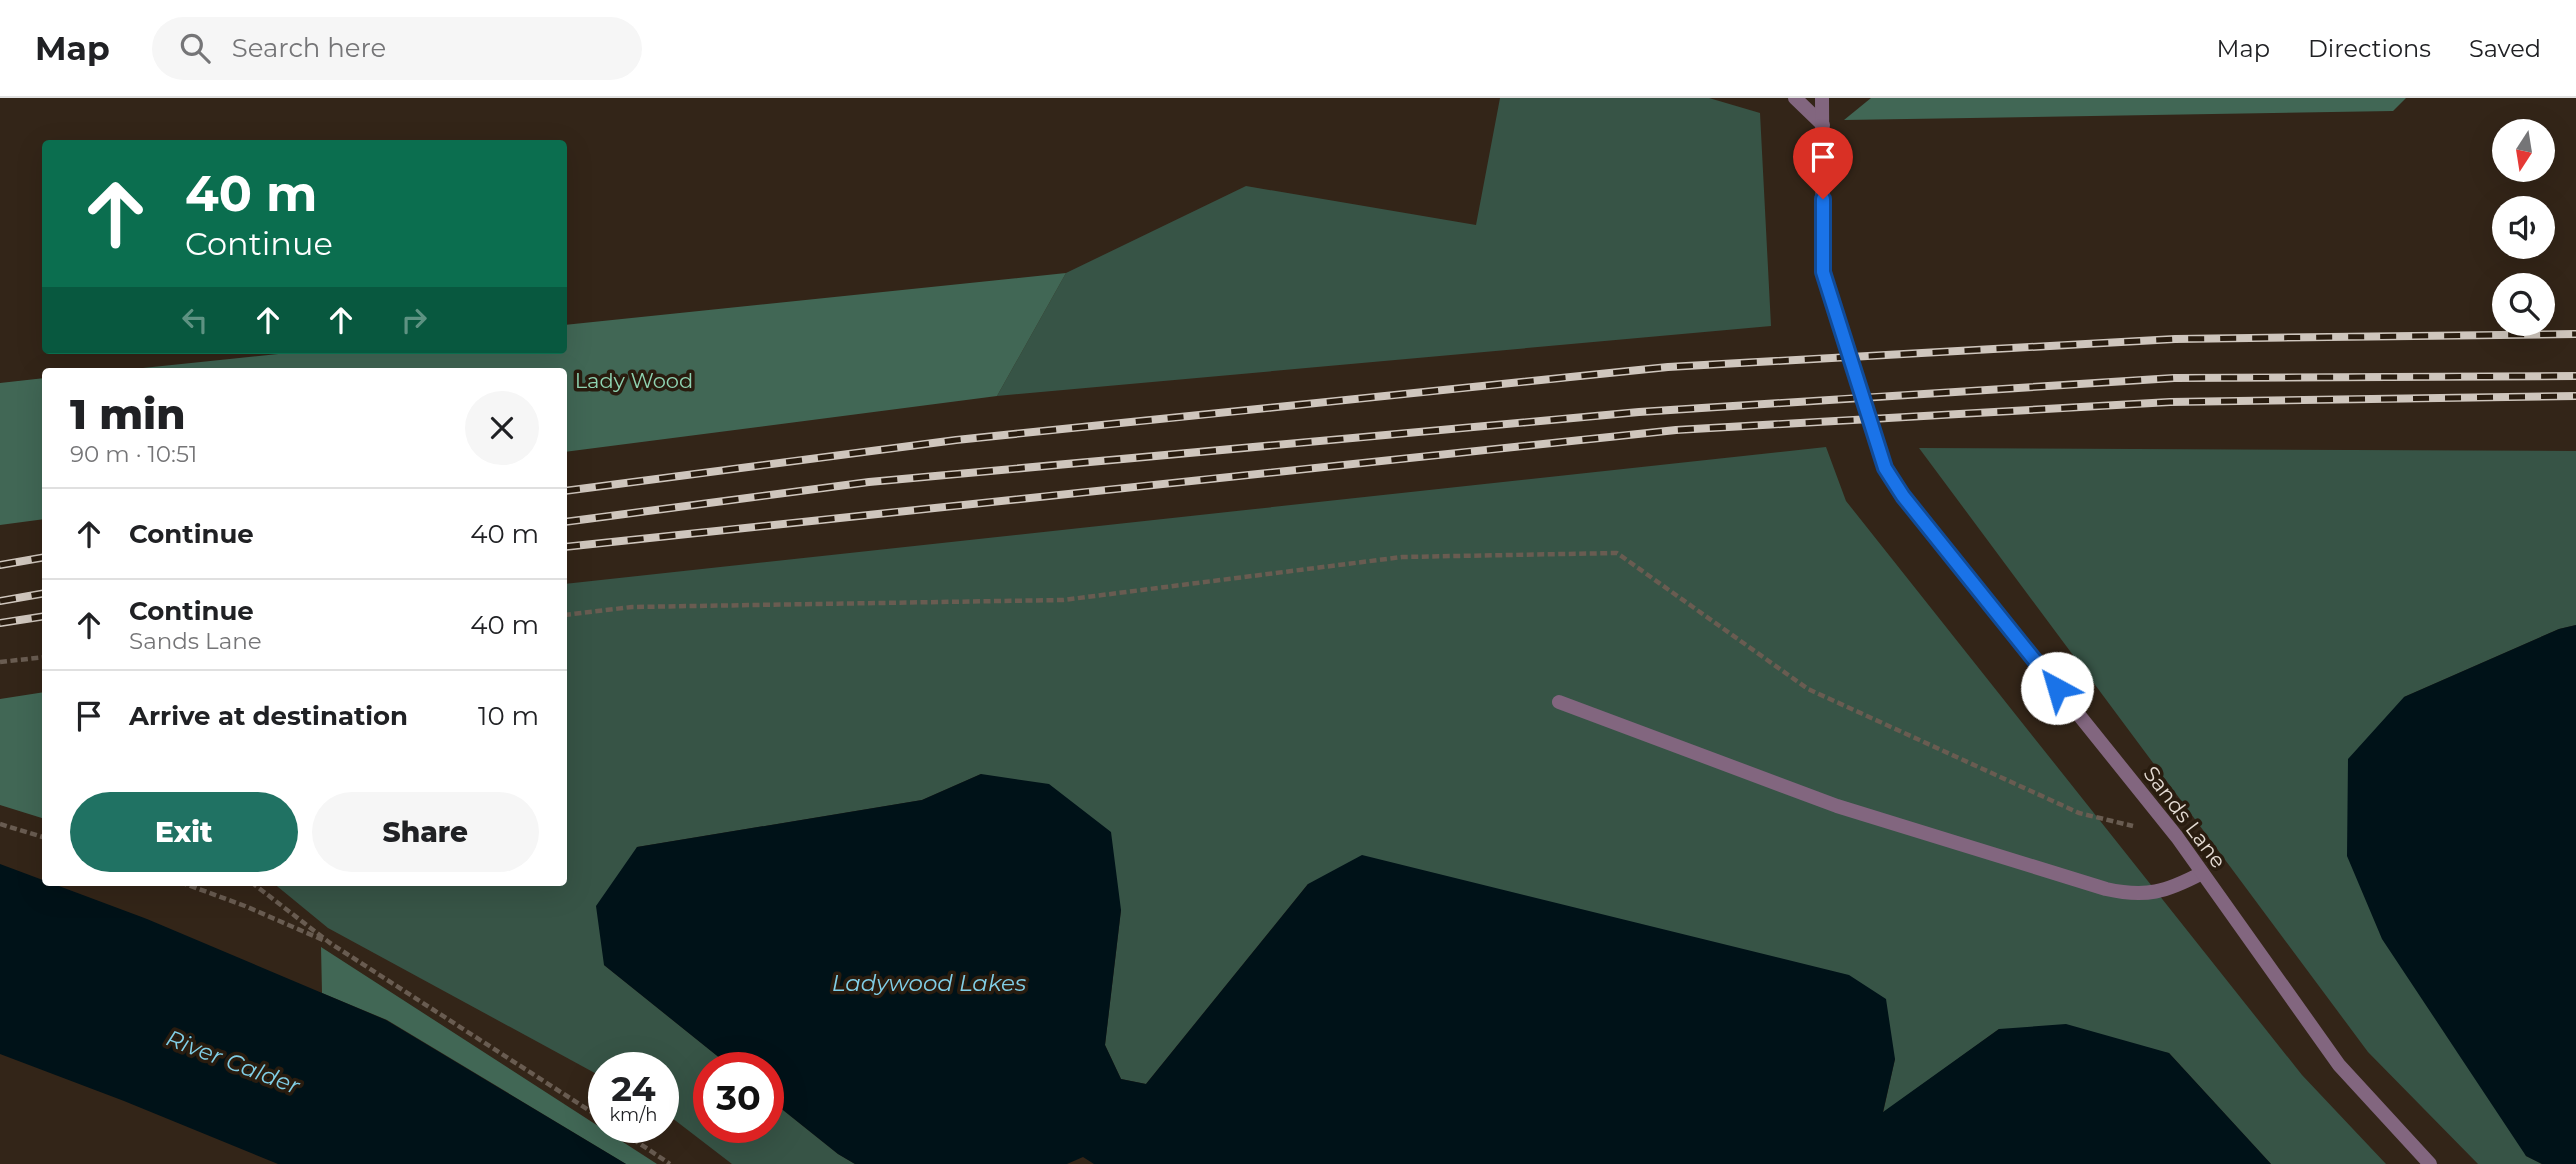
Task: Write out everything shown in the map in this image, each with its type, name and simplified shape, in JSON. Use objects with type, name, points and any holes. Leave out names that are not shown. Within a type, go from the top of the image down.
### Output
[{"type":"street","points":[[1795,98],[1823,125]]},
{"type":"street","points":[[1822,98],[1823,125]]},
{"type":"street","name":"Sands Lane","points":[[1823,125],[1823,272],[1885,468],[1903,496],[2176,837],[2339,1065],[2430,1164]]},
{"type":"street","points":[[1559,702],[1837,806],[2106,889],[2144,894],[2162,891],[2202,873]]},
{"type":"path","points":[[567,615],[632,607],[1063,600],[1402,557],[1617,553],[1808,689],[2079,813],[2176,837]]},
{"type":"path","points":[[0,662],[42,659]]},
{"type":"path","points":[[0,824],[42,837]]},
{"type":"path","points":[[191,886],[246,906],[330,943]]},
{"type":"path","points":[[256,886],[330,943],[588,1110]]},
{"type":"path","points":[[639,1143],[670,1164]]},
{"type":"green space","points":[[1500,98],[1709,98],[1760,113],[1771,326],[997,396],[1066,273],[1246,186],[1476,225]]},
{"type":"green space","points":[[1871,98],[2406,98],[2393,111],[1844,120]]},
{"type":"green space","name":"Lady Wood","points":[[1066,273],[997,396],[567,452],[567,368],[143,368],[278,354],[567,354],[567,325]]},
{"type":"green space","points":[[42,378],[42,519],[0,525],[0,383]]},
{"type":"green space","points":[[1826,447],[1846,501],[2302,1075],[2386,1164],[2271,1164],[2169,1053],[1999,1029],[1883,1113],[1895,1059],[1308,884],[1146,1084],[1121,1079],[1105,1045],[1121,910],[981,774],[922,800],[637,847],[604,965],[712,1052],[693,1052],[693,1134],[679,1123],[679,1052],[588,1052],[588,1069],[328,928],[277,886],[567,886],[567,584]]},
{"type":"green space","points":[[1919,448],[2576,451],[2576,625],[2559,629],[2404,697],[2526,1156],[2542,1164],[2478,1164],[2368,1052]]},
{"type":"green space","points":[[42,693],[42,818],[0,805],[0,699]]},
{"type":"green space","points":[[321,947],[588,1119],[588,1141],[387,1020],[322,993]]},
{"type":"green space","points":[[784,1111],[838,1154],[855,1164],[732,1164],[705,1143],[784,1143]]},
{"type":"green space","points":[[591,1143],[624,1143],[657,1164],[626,1164]]},
{"type":"water","points":[[2576,625],[2576,1164],[2542,1164],[2526,1156],[2382,939],[2347,856],[2348,759],[2404,697],[2559,629]]},
{"type":"water","name":"Ladywood Lakes","points":[[981,774],[1049,784],[1111,832],[1121,910],[1105,1045],[1121,1079],[1146,1084],[1308,884],[1362,855],[1849,975],[1886,999],[1895,1059],[1883,1112],[1999,1029],[2066,1024],[2169,1053],[2271,1164],[1094,1164],[1083,1157],[1067,1164],[855,1164],[838,1154],[784,1111],[784,1052],[712,1052],[604,965],[596,906],[637,847],[922,800]]},
{"type":"water","name":"River Calder","points":[[0,864],[42,880],[42,886],[59,886],[147,919],[386,1020],[626,1164],[278,1164],[0,1054]]},
{"type":"railway","points":[[567,491],[956,440],[1668,367],[2175,339],[2576,334]]},
{"type":"railway","points":[[567,522],[869,482],[1639,412],[2174,378],[2576,376]]},
{"type":"railway","points":[[567,547],[1676,430],[2170,402],[2576,396]]},
{"type":"railway","points":[[0,565],[42,558]]},
{"type":"railway","points":[[0,601],[42,594]]},
{"type":"railway","points":[[0,623],[42,617]]},
{"type":"route","points":[[1823,199],[1823,272],[1885,468],[1903,496],[2057,688]]}]
